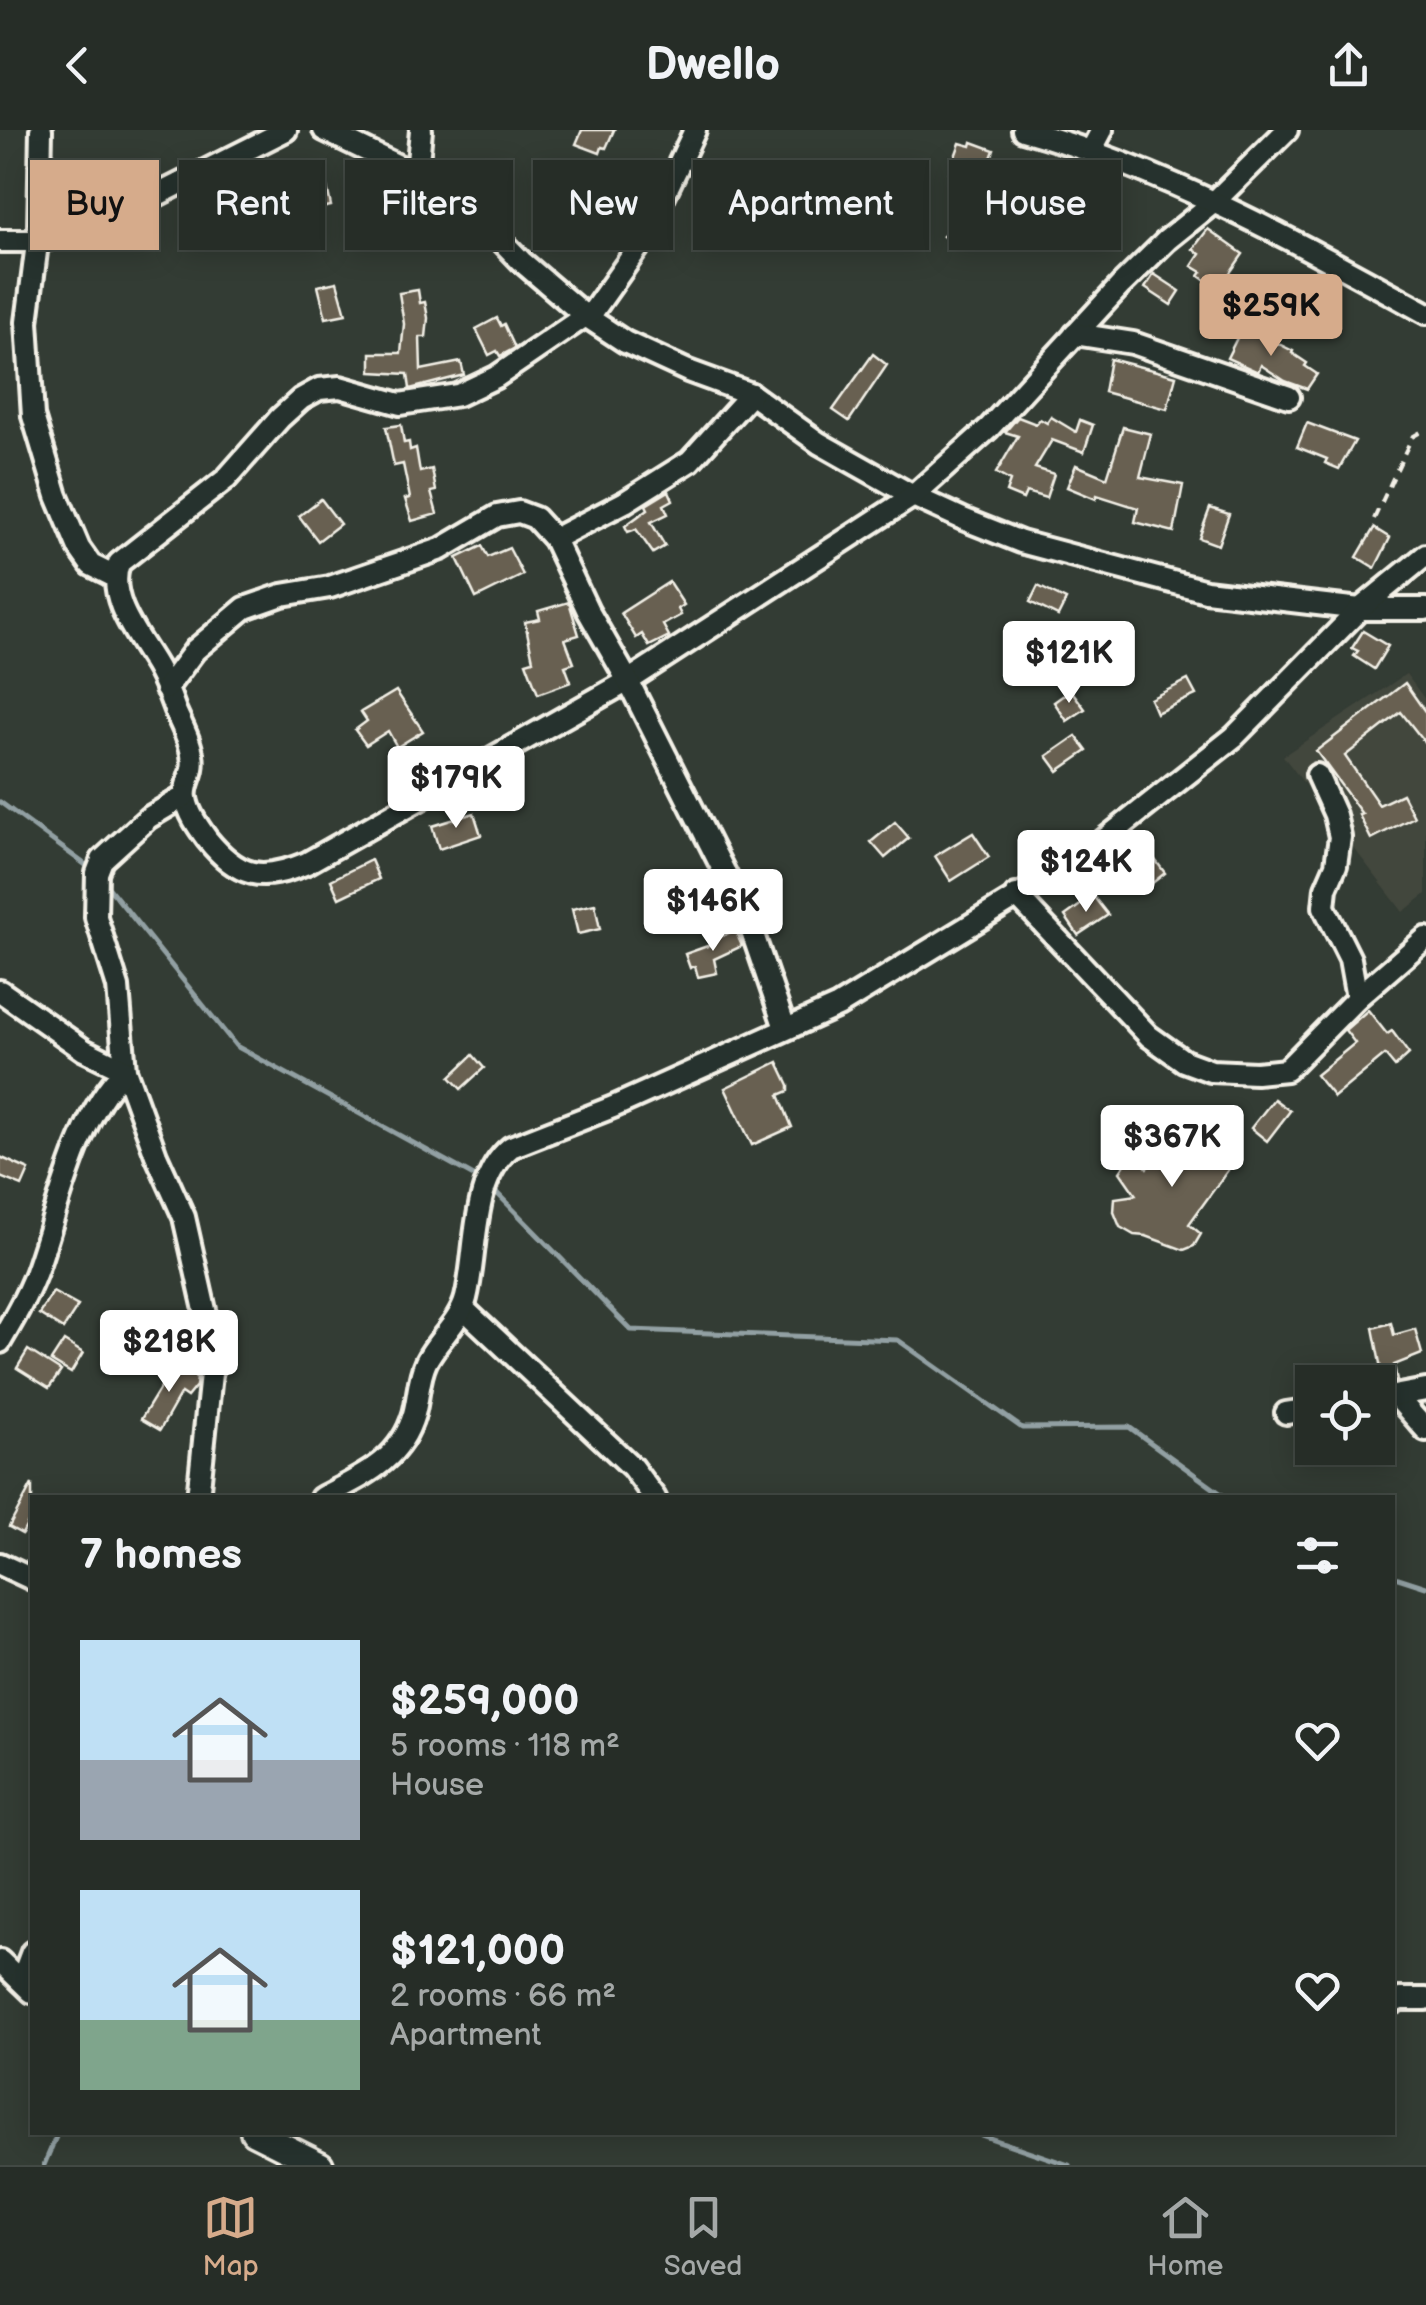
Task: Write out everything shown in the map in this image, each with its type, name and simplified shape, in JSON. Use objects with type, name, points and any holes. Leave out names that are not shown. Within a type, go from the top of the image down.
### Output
[{"type":"street","points":[[41,130],[42,160]]},
{"type":"street","points":[[159,194],[286,130]]},
{"type":"street","points":[[324,130],[390,160]]},
{"type":"street","points":[[419,160],[421,130]]},
{"type":"street","points":[[114,578],[120,564],[226,479],[301,400],[329,386],[369,393],[400,404],[458,395],[496,377],[594,310],[642,242],[696,130]]},
{"type":"street","points":[[1023,130],[1091,151],[1213,203],[1426,313]]},
{"type":"street","points":[[1091,151],[1102,130]]},
{"type":"street","points":[[37,250],[27,322],[33,416],[58,496],[79,548],[92,565],[114,578],[136,638],[166,688],[193,760],[185,796],[204,835],[238,870],[280,874],[307,863],[628,681],[913,496],[989,428],[1166,240],[1213,203],[1287,130]]},
{"type":"street","points":[[0,242],[30,240]]},
{"type":"street","points":[[510,250],[584,314],[624,342],[751,394],[820,442],[913,496],[1020,542],[1191,588],[1251,598],[1360,609],[1426,609]]},
{"type":"street","points":[[1075,334],[1132,343],[1288,397]]},
{"type":"street","points":[[554,538],[625,502],[690,460],[751,394]]},
{"type":"street","points":[[166,688],[194,650],[245,608],[330,587],[441,550],[497,516],[519,512],[535,518],[554,538],[747,917],[785,1028]]},
{"type":"street","points":[[327,1495],[373,1471],[392,1456],[413,1417],[420,1375],[428,1357],[462,1308],[482,1204],[491,1168],[499,1157],[511,1147],[613,1108],[838,1006],[1086,854],[1195,770],[1268,706],[1360,609],[1426,556]]},
{"type":"street","points":[[1317,774],[1340,837],[1324,907],[1350,959],[1357,998]]},
{"type":"street","points":[[185,796],[148,818],[102,860],[96,873],[96,916],[118,987],[125,1070],[184,1217],[207,1320],[212,1364],[198,1495]]},
{"type":"street","points":[[1016,894],[1149,1036],[1184,1061],[1211,1071],[1256,1074],[1286,1070],[1357,998],[1426,938]]},
{"type":"street","points":[[0,992],[84,1050],[125,1070]]},
{"type":"street","points":[[0,1342],[38,1270],[65,1180],[106,1088],[125,1070]]},
{"type":"street","points":[[462,1308],[632,1467],[653,1495]]},
{"type":"street","points":[[1395,1396],[1426,1390]]},
{"type":"street","points":[[1395,1405],[1426,1430]]},
{"type":"street","points":[[1286,1413],[1295,1412]]},
{"type":"street","points":[[0,1564],[30,1578]]},
{"type":"street","points":[[0,1961],[27,1986]]},
{"type":"street","points":[[1395,2002],[1426,1999]]},
{"type":"street","points":[[260,2135],[320,2165]]},
{"type":"path","points":[[1374,519],[1412,436],[1426,429]]},
{"type":"shaded area","points":[[1406,674],[1426,701],[1426,894],[1403,912],[1283,756]]},
{"type":"building","points":[[582,130],[614,130],[600,153],[576,144]]},
{"type":"building","points":[[972,142],[994,150],[990,160],[954,160],[960,143],[971,146]]},
{"type":"building","points":[[325,177],[331,206],[325,207]]},
{"type":"building","points":[[1208,229],[1243,254],[1218,290],[1192,266],[1200,254],[1193,249]]},
{"type":"building","points":[[1154,274],[1180,291],[1171,305],[1145,288]]},
{"type":"building","points":[[337,282],[346,314],[326,318],[318,286]]},
{"type":"building","points":[[418,290],[428,318],[426,337],[420,337],[421,370],[461,362],[464,375],[410,389],[408,374],[371,372],[371,353],[401,353],[404,324],[399,293]]},
{"type":"building","points":[[497,318],[515,348],[500,356],[497,351],[489,355],[476,329]]},
{"type":"building","points":[[1241,330],[1251,335],[1252,331],[1293,351],[1307,363],[1305,366],[1317,374],[1307,389],[1285,381],[1261,365],[1258,372],[1227,358]]},
{"type":"building","points":[[873,354],[887,365],[849,421],[833,410]]},
{"type":"building","points":[[1110,359],[1176,376],[1167,409],[1104,392]]},
{"type":"building","points":[[1018,417],[1036,424],[1040,419],[1047,423],[1051,417],[1076,432],[1080,420],[1093,425],[1084,452],[1052,440],[1035,468],[1054,474],[1046,498],[1026,492],[1023,499],[1006,492],[1010,481],[996,473],[1018,436],[1005,432]]},
{"type":"building","points":[[1307,423],[1355,441],[1339,469],[1325,463],[1327,459],[1297,447]]},
{"type":"building","points":[[401,425],[404,443],[409,442],[410,450],[416,448],[420,472],[432,469],[436,491],[431,492],[437,514],[412,521],[405,499],[410,498],[403,464],[394,466],[386,427]]},
{"type":"building","points":[[1123,427],[1151,434],[1140,477],[1183,485],[1174,532],[1135,522],[1138,508],[1097,495],[1096,499],[1067,487],[1076,465],[1107,478]]},
{"type":"building","points":[[669,491],[673,500],[664,505],[668,514],[651,522],[665,546],[653,553],[636,529],[628,532],[625,526],[648,509],[646,505]]},
{"type":"building","points":[[321,499],[340,524],[318,541],[299,516]]},
{"type":"building","points":[[1210,508],[1229,514],[1218,545],[1199,538]]},
{"type":"building","points":[[1374,528],[1390,538],[1375,568],[1357,557]]},
{"type":"building","points":[[482,546],[488,557],[509,548],[523,575],[476,598],[457,558]]},
{"type":"building","points":[[669,582],[684,605],[678,609],[681,615],[663,625],[669,636],[649,646],[642,634],[636,638],[621,613]]},
{"type":"building","points":[[1038,586],[1066,600],[1058,616],[1030,602]]},
{"type":"building","points":[[569,602],[579,635],[565,639],[574,663],[565,666],[571,682],[538,694],[526,662],[533,660],[525,622],[540,619],[538,611]]},
{"type":"building","points":[[1363,631],[1388,646],[1374,669],[1354,656],[1358,651],[1352,648]]},
{"type":"building","points":[[1188,680],[1196,695],[1156,713],[1150,699]]},
{"type":"building","points":[[1405,683],[1426,713],[1426,744],[1401,712],[1345,756],[1379,805],[1402,794],[1414,817],[1371,839],[1359,815],[1362,814],[1316,751]]},
{"type":"building","points":[[1071,690],[1085,709],[1067,721],[1054,702]]},
{"type":"building","points":[[396,691],[423,731],[397,747],[388,731],[366,745],[355,730],[367,721],[361,712]]},
{"type":"building","points":[[1076,736],[1087,751],[1058,771],[1047,756]]},
{"type":"building","points":[[474,813],[481,835],[439,849],[432,826]]},
{"type":"building","points":[[895,822],[909,838],[885,858],[871,842]]},
{"type":"building","points":[[973,833],[989,857],[951,881],[935,856]]},
{"type":"building","points":[[1153,857],[1165,873],[1141,892],[1128,877]]},
{"type":"building","points":[[371,860],[379,879],[339,898],[331,880]]},
{"type":"building","points":[[1093,896],[1108,915],[1078,935],[1065,916]]},
{"type":"building","points":[[595,904],[600,929],[578,934],[572,909]]},
{"type":"building","points":[[735,930],[742,946],[714,959],[717,973],[698,977],[685,954],[713,944],[711,941]]},
{"type":"building","points":[[1368,1010],[1387,1034],[1392,1031],[1409,1054],[1395,1067],[1385,1055],[1334,1097],[1316,1075],[1355,1043],[1345,1030]]},
{"type":"building","points":[[473,1055],[484,1068],[461,1089],[450,1077]]},
{"type":"building","points":[[778,1062],[789,1085],[789,1091],[779,1095],[792,1127],[752,1145],[725,1088]]},
{"type":"building","points":[[1274,1099],[1290,1111],[1267,1141],[1251,1128]]},
{"type":"building","points":[[1196,1123],[1233,1163],[1189,1224],[1201,1234],[1194,1246],[1184,1250],[1120,1227],[1114,1212],[1115,1198],[1136,1195],[1120,1172],[1128,1160],[1138,1156],[1147,1168]]},
{"type":"building","points":[[0,1157],[29,1170],[22,1186],[0,1177]]},
{"type":"building","points":[[53,1292],[78,1306],[63,1329],[39,1314]]},
{"type":"building","points":[[1391,1323],[1394,1335],[1415,1329],[1422,1354],[1394,1365],[1380,1365],[1373,1328]]},
{"type":"building","points":[[64,1341],[83,1353],[71,1373],[51,1361]]},
{"type":"building","points":[[28,1350],[61,1371],[49,1388],[17,1368]]},
{"type":"building","points":[[176,1362],[197,1378],[196,1386],[187,1397],[181,1393],[160,1430],[141,1419]]},
{"type":"building","points":[[32,1484],[30,1519],[22,1534],[9,1527]]},
{"type":"waterway","points":[[0,802],[94,871]]},
{"type":"waterway","points":[[105,883],[236,1046],[481,1180]]},
{"type":"waterway","points":[[490,1186],[631,1330],[898,1340],[1022,1428],[1129,1427],[1223,1495]]},
{"type":"waterway","points":[[1395,1577],[1426,1587]]},
{"type":"waterway","points":[[44,2165],[57,2135]]},
{"type":"waterway","points":[[981,2135],[1069,2165]]}]
